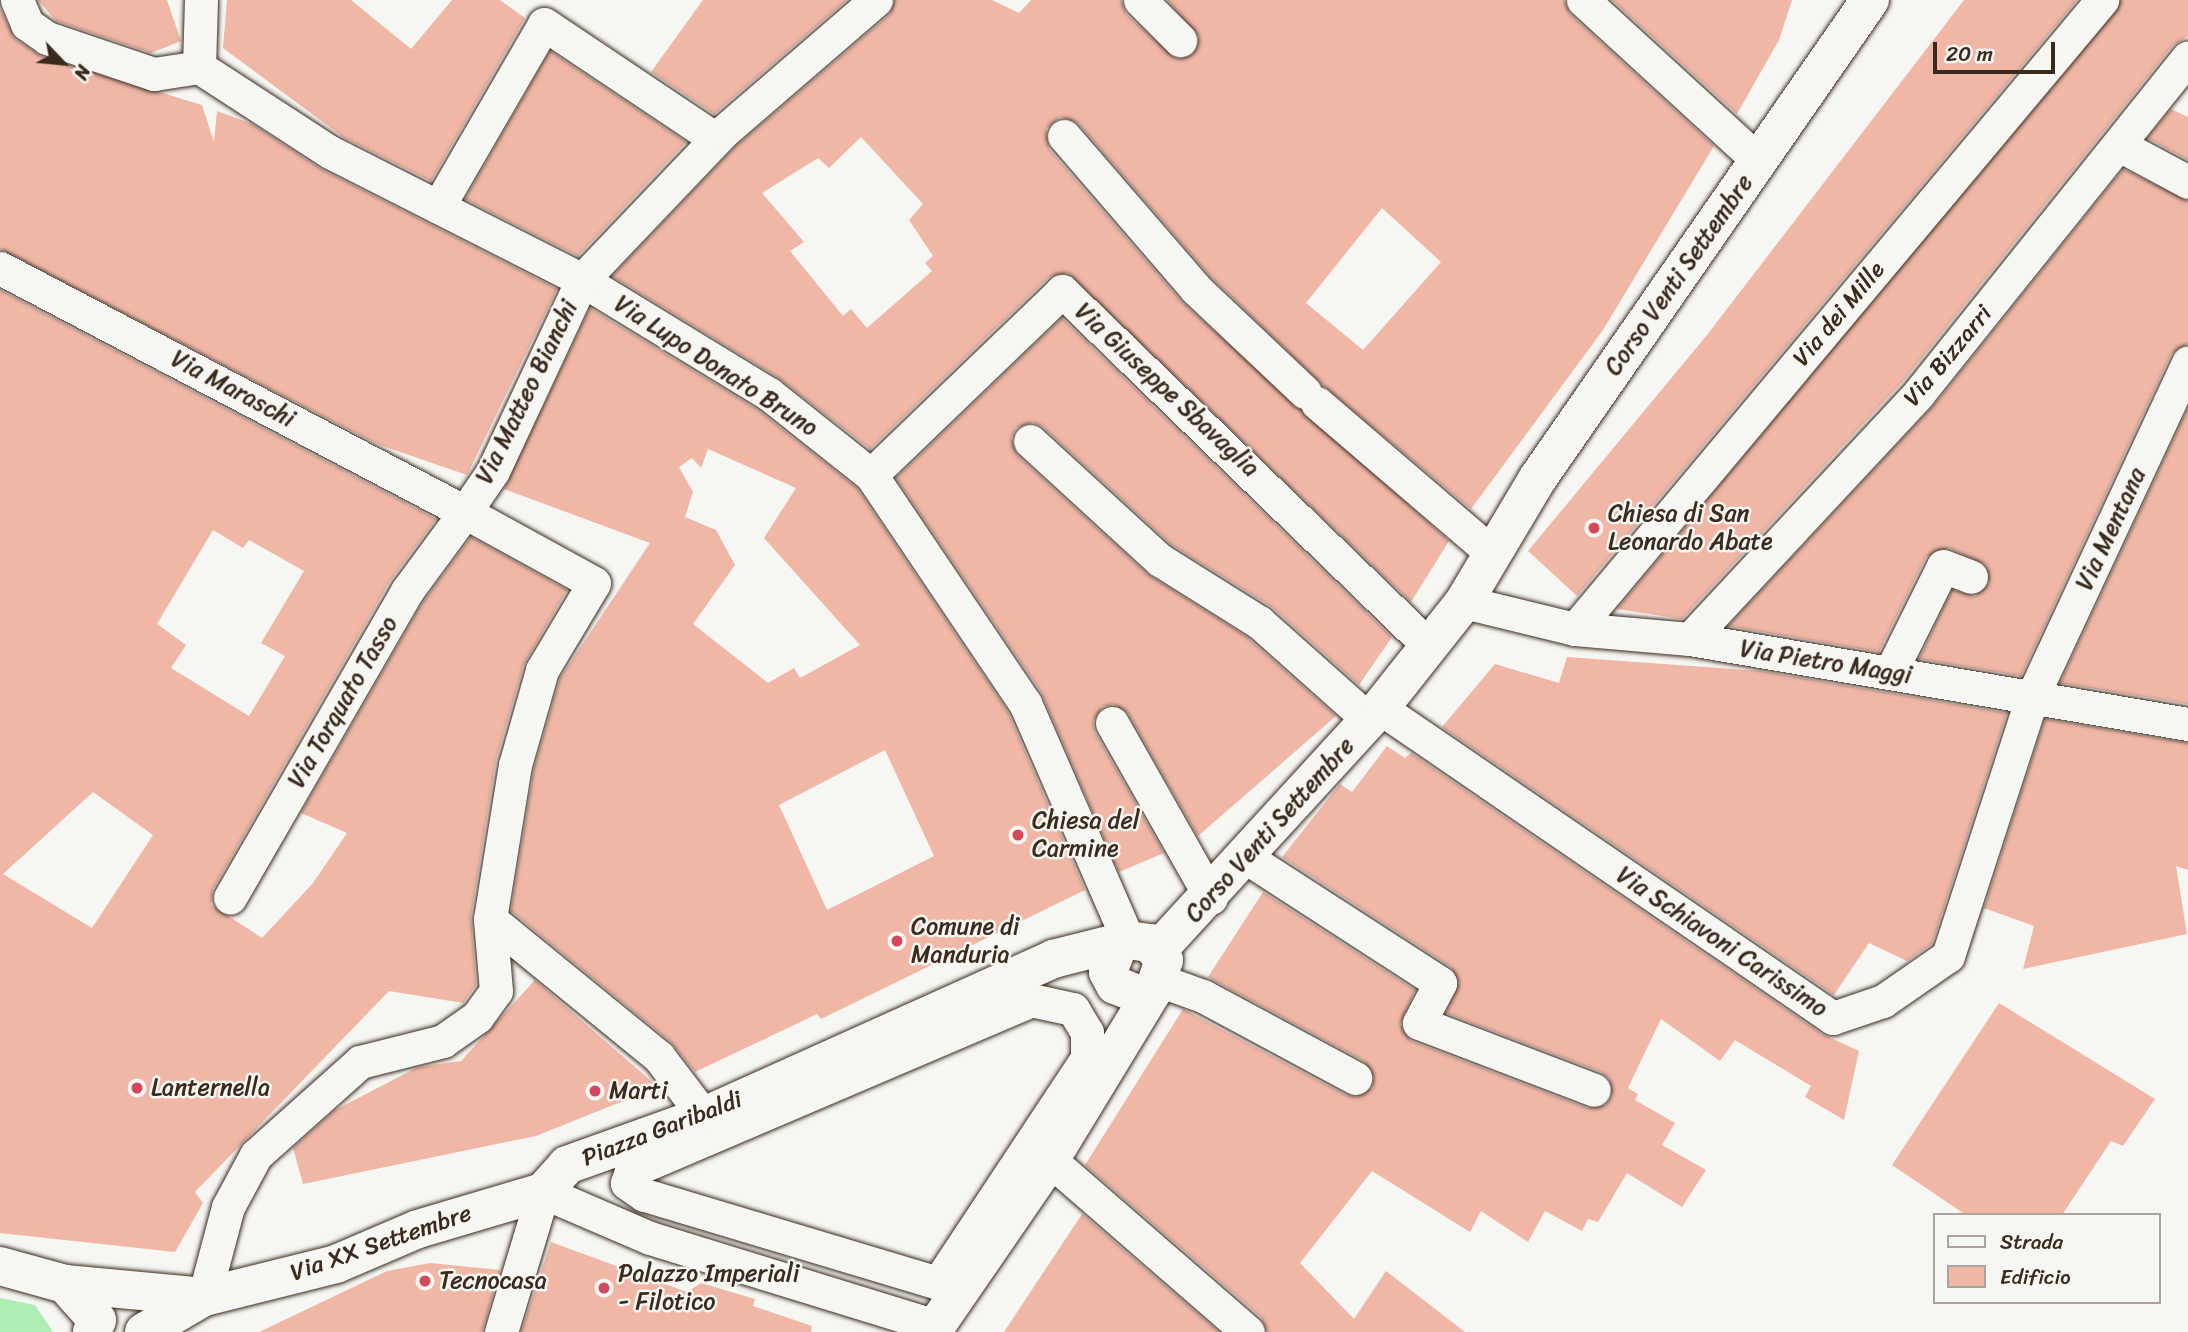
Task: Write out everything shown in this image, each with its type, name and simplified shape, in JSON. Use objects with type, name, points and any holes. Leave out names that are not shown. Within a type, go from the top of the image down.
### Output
[{"type":"street","points":[[17,0],[27,24],[47,38],[154,74],[199,67],[201,0]]},
{"type":"street","name":"Via Matteo Bianchi","points":[[204,1297],[228,1207],[256,1155],[360,1062],[443,1041],[477,1017],[495,991],[490,919],[515,765],[542,670],[594,583],[465,512],[493,471],[582,280],[716,139],[876,0]]},
{"type":"street","points":[[1140,0],[1180,40]]},
{"type":"street","points":[[1583,0],[1759,160]]},
{"type":"street","name":"Corso Venti Settembre","points":[[1144,961],[1211,898],[1247,858],[1374,714],[1464,602],[1491,552],[1870,0]]},
{"type":"street","name":"Via dei Mille","points":[[1575,629],[2102,0]]},
{"type":"street","points":[[438,207],[544,24],[716,139]]},
{"type":"street","name":"Via Bizzarri","points":[[1690,639],[1919,393],[2122,146],[2188,57]]},
{"type":"street","name":"Via Lupo Donato Bruno","points":[[199,67],[330,152],[582,280],[769,394],[871,475],[1025,703],[1144,961]]},
{"type":"street","points":[[1064,136],[1196,289],[1311,398],[1491,552]]},
{"type":"street","points":[[2122,146],[2188,182]]},
{"type":"street","name":"Via Maraschi","points":[[0,268],[465,512]]},
{"type":"street","name":"Via Giuseppe Sbavaglia","points":[[871,475],[1062,291],[1430,647]]},
{"type":"street","name":"Via Mentana","points":[[2033,695],[2188,362]]},
{"type":"street","points":[[1030,441],[1160,560],[1259,622],[1374,714]]},
{"type":"street","name":"Via Torquato Tasso","points":[[230,898],[407,591],[465,512]]},
{"type":"street","points":[[1891,673],[1943,566],[1971,577]]},
{"type":"street","name":"Via Pietro Maggi","points":[[1464,602],[1575,629],[1690,639],[2033,695],[2188,724]]},
{"type":"street","name":"Via Schiavoni Carissimo","points":[[1374,714],[1833,1018],[1883,1001],[1948,956],[2033,695]]},
{"type":"street","points":[[1112,723],[1211,898]]},
{"type":"street","points":[[1247,858],[1440,983],[1419,1023],[1594,1090]]},
{"type":"street","points":[[490,919],[659,1057],[704,1116]]},
{"type":"street","name":"Piazza Garibaldi","points":[[1053,959],[1144,961],[1050,1160],[937,1330],[650,1238],[543,1192],[567,1165],[704,1116],[1053,959]]},
{"type":"street","points":[[1144,961],[1203,996],[1356,1078]]},
{"type":"street","name":"Piazza Garibaldi","points":[[1031,1000],[1060,1002],[1087,1032],[1082,1069],[938,1283],[644,1195],[628,1183],[631,1171],[1031,1000]]},
{"type":"street","points":[[1050,1160],[1248,1332]]},
{"type":"street","points":[[501,1332],[543,1192]]},
{"type":"street","name":"Via XX Settembre","points":[[144,1332],[204,1297],[336,1264],[418,1229],[543,1192]]},
{"type":"street","points":[[0,1265],[65,1284],[204,1297]]},
{"type":"street","points":[[65,1284],[97,1320],[92,1332]]},
{"type":"green space","points":[[0,1298],[35,1305],[53,1332],[0,1332]]},
{"type":"building","points":[[38,0],[167,0],[181,41],[151,53],[56,21]]},
{"type":"building","points":[[227,0],[351,0],[411,49],[452,0],[500,0],[525,18],[431,181],[343,137],[223,48]]},
{"type":"building","points":[[703,0],[847,0],[714,114],[651,72]]},
{"type":"building","points":[[895,0],[992,0],[1019,13],[1031,0],[1121,0],[1126,14],[1176,59],[1193,54],[1199,36],[1167,0],[1564,0],[1570,14],[1714,146],[1603,330],[1471,509],[1323,385],[1210,276],[1078,123],[1060,117],[1046,129],[1049,149],[1183,303],[1449,541],[1411,602],[1068,273],[1049,277],[870,449],[779,378],[612,276],[736,146],[889,15]],"holes":[[[861,137],[923,204],[909,220],[933,256],[925,263],[932,271],[867,328],[851,309],[843,316],[790,251],[804,242],[762,193],[818,158],[829,168]],[[1382,208],[1441,262],[1363,350],[1306,303]]]},
{"type":"building","points":[[1612,0],[1792,0],[1779,40],[1737,114]]},
{"type":"building","points":[[1964,0],[2077,0],[1577,596],[1528,551],[1707,335]]},
{"type":"building","points":[[2121,0],[2188,0],[2188,36],[2173,45],[1904,380],[1682,619],[1617,609]]},
{"type":"building","points":[[0,9],[15,39],[41,56],[202,105],[214,142],[217,111],[252,124],[321,169],[557,289],[467,475],[377,444],[0,249]]},
{"type":"building","points":[[550,51],[686,142],[578,256],[465,199]]},
{"type":"building","points":[[2171,109],[2188,117],[2188,160],[2147,138]]},
{"type":"building","points":[[2123,169],[2188,201],[2188,343],[2171,354],[2021,676],[1919,659],[1952,590],[1975,596],[1989,583],[1986,565],[1949,548],[1926,557],[1879,652],[1728,626],[1934,405]]},
{"type":"building","points":[[0,290],[436,519],[390,581],[213,889],[211,905],[262,938],[313,883],[347,833],[301,813],[423,602],[471,537],[567,590],[524,664],[496,760],[471,916],[476,985],[463,1003],[389,991],[195,1192],[203,1203],[175,1252],[0,1233]],"holes":[[[213,530],[243,548],[249,540],[304,571],[261,643],[285,656],[249,716],[171,668],[186,645],[157,624]],[[93,792],[153,835],[92,928],[3,874]]]},
{"type":"building","points":[[590,308],[758,410],[857,488],[1008,712],[1085,890],[821,1019],[817,1014],[695,1072],[671,1042],[511,911],[534,769],[560,678],[650,543],[504,489]],"holes":[[[708,449],[796,488],[764,538],[860,645],[800,678],[794,668],[768,683],[693,624],[735,565],[716,530],[685,517],[693,492],[679,467],[692,458],[701,468]],[[885,750],[934,856],[827,910],[779,805]]]},
{"type":"building","points":[[1062,318],[1392,637],[1359,685],[1272,607],[1172,545],[1043,427],[1033,422],[1016,428],[1011,438],[1017,455],[1147,574],[1247,637],[1336,716],[1198,836],[1128,713],[1113,704],[1102,707],[1093,722],[1095,732],[1164,853],[1119,872],[1041,692],[896,478]]},
{"type":"building","points":[[2188,408],[2188,704],[2060,683]]},
{"type":"building","points":[[1567,657],[1761,671],[2007,713],[1932,944],[1907,961],[1869,943],[1834,995],[1442,727],[1495,664],[1559,683]]},
{"type":"building","points":[[2045,719],[2188,743],[2188,870],[2176,866],[2187,934],[2023,969],[2034,926],[1984,908]]},
{"type":"building","points":[[1387,746],[1405,758],[1411,753],[1822,1034],[1859,1051],[1844,1120],[1805,1097],[1811,1086],[1735,1040],[1720,1061],[1661,1019],[1628,1088],[1638,1094],[1635,1100],[1675,1123],[1662,1145],[1706,1170],[1682,1207],[1627,1173],[1598,1222],[1588,1219],[1582,1231],[1545,1211],[1528,1242],[1481,1211],[1470,1232],[1372,1171],[1300,1263],[1354,1319],[1386,1271],[1465,1332],[1267,1332],[1261,1317],[1085,1165],[1183,1009],[1346,1095],[1356,1097],[1372,1088],[1374,1077],[1364,1061],[1208,977],[1263,892],[1415,990],[1400,1024],[1411,1041],[1587,1108],[1606,1105],[1612,1096],[1609,1078],[1601,1072],[1446,1013],[1459,983],[1451,967],[1282,857],[1340,784],[1352,792]]},
{"type":"building","points":[[535,980],[658,1087],[536,1136],[303,1184],[293,1148],[335,1110],[418,1067],[461,1061]]},
{"type":"building","points":[[1999,1003],[2155,1099],[2123,1146],[2111,1141],[2063,1213],[1963,1213],[1892,1165]]},
{"type":"building","points":[[1082,1214],[1219,1332],[1004,1332]]},
{"type":"building","name":"Palazzo Imperiali - Filotico","points":[[551,1242],[687,1292],[701,1283],[755,1299],[753,1306],[812,1326],[811,1332],[521,1332]]},
{"type":"building","points":[[430,1263],[500,1270],[482,1332],[259,1332],[387,1271]]},
{"type":"place","name":"Chiesa di San Leonardo Abate","points":[[1594,528]]},
{"type":"place","name":"Chiesa del Carmine","points":[[1018,835]]},
{"type":"place","name":"Comune di Manduria","points":[[897,941]]},
{"type":"place","name":"Lanternella","points":[[137,1088]]},
{"type":"place","name":"Marti","points":[[595,1091]]},
{"type":"place","name":"Tecnocasa","points":[[425,1281]]},
{"type":"place","name":"Palazzo Imperiali - Filotico","points":[[604,1288]]}]
